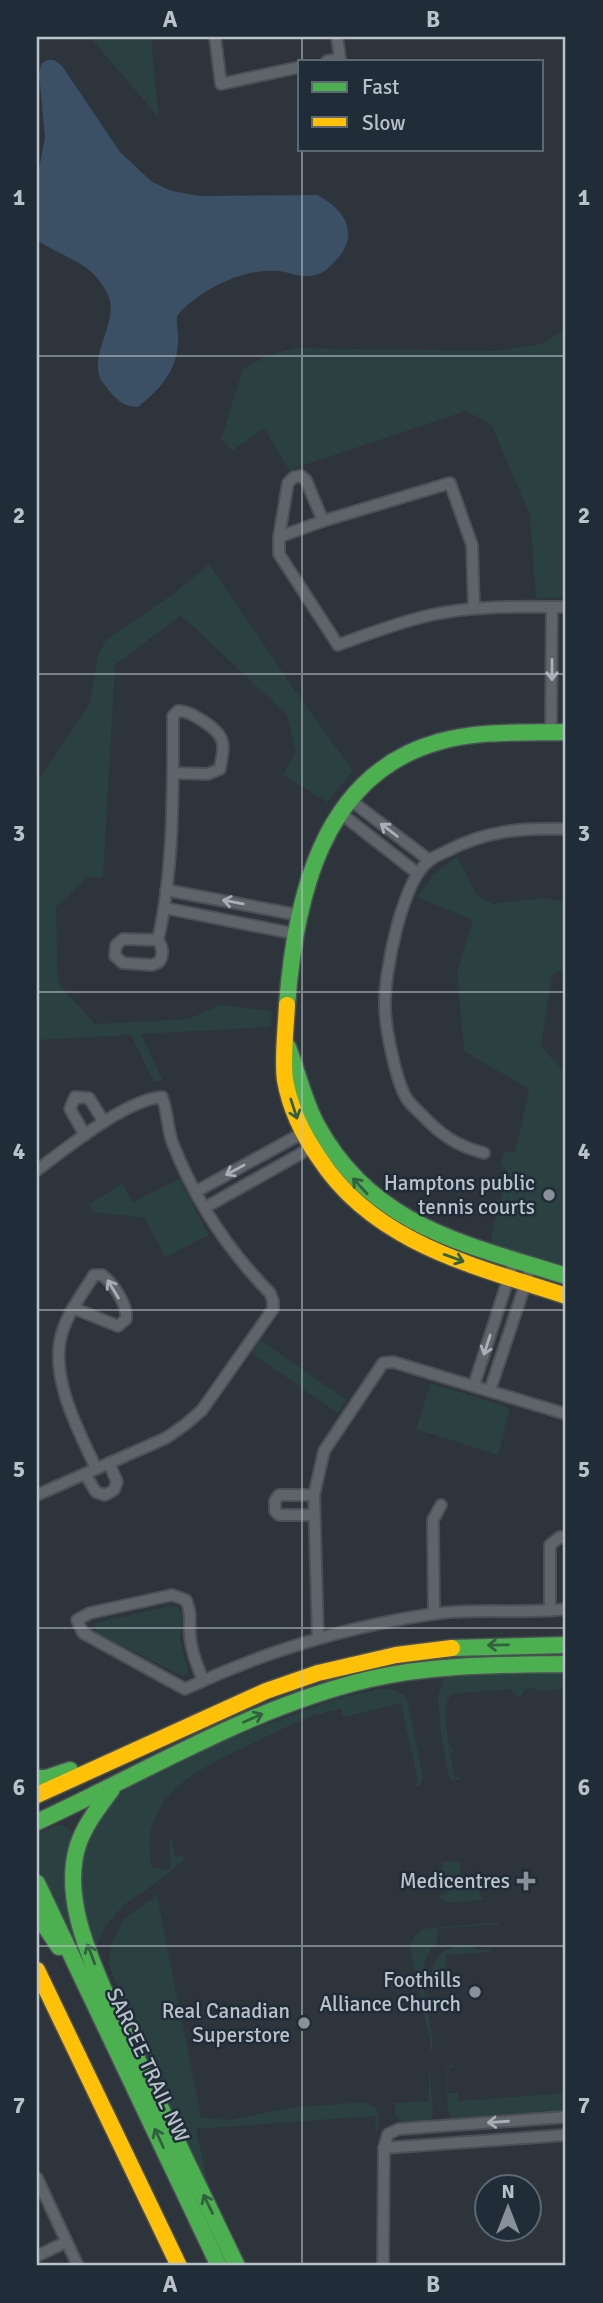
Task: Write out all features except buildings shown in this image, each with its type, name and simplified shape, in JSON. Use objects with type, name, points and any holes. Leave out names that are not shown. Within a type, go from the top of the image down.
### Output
[{"type":"main road","points":[[559,732],[493,733],[443,740],[385,766],[344,805],[320,845],[310,871],[299,915],[285,1012],[285,1076],[292,1105],[358,1205],[381,1224],[418,1245],[566,1296]]},
{"type":"main road","points":[[314,1136],[367,1194],[409,1222],[449,1238],[566,1276]]},
{"type":"main road","points":[[37,1795],[255,1696],[318,1673],[396,1655],[466,1647],[566,1645]]},
{"type":"main road","points":[[37,1822],[236,1726],[297,1700],[334,1688],[371,1678],[453,1667],[566,1664]]},
{"type":"main road","points":[[37,1806],[228,1716],[255,1696]]},
{"type":"main road","points":[[37,1778],[46,1778],[133,1751]]},
{"type":"main road","points":[[114,1786],[87,1824],[76,1853],[74,1885],[79,1916],[88,1948],[110,1999],[237,2266]]},
{"type":"main road","name":"SARCEE TRAIL NW","points":[[37,1883],[219,2266]]},
{"type":"main road","points":[[37,1914],[82,1977]]},
{"type":"main road","points":[[37,1970],[179,2266]]},
{"type":"main road","points":[[37,1991],[90,2096],[102,2106]]},
{"type":"street","points":[[215,37],[221,84],[298,67]]},
{"type":"street","points":[[334,60],[340,59],[337,37]]},
{"type":"street","points":[[323,522],[306,480],[301,476],[294,477],[288,483],[279,537],[279,554],[338,645],[409,620],[474,608],[566,607]]},
{"type":"street","points":[[279,537],[450,483],[472,545],[474,608]]},
{"type":"street","points":[[552,607],[559,732]]},
{"type":"street","points":[[158,940],[165,908],[173,773],[173,716],[181,710],[193,714],[218,733],[223,745],[220,769],[208,774],[173,773]]},
{"type":"street","points":[[344,805],[429,860]]},
{"type":"street","points":[[344,805],[417,873]]},
{"type":"street","points":[[484,1153],[468,1149],[440,1134],[407,1099],[393,1058],[385,1006],[400,913],[417,873],[429,860],[468,840],[501,831],[566,829]]},
{"type":"street","points":[[166,890],[299,915]]},
{"type":"street","points":[[165,908],[296,934]]},
{"type":"street","points":[[85,1135],[70,1109],[75,1097],[89,1098],[104,1122]]},
{"type":"street","points":[[37,1170],[104,1122],[150,1098],[162,1097],[172,1143],[197,1191],[227,1245],[270,1293],[273,1301],[273,1309],[202,1410],[166,1438],[37,1495]]},
{"type":"street","points":[[197,1191],[314,1136]]},
{"type":"street","points":[[206,1207],[314,1136]]},
{"type":"street","points":[[474,1385],[515,1258]]},
{"type":"street","points":[[490,1390],[531,1264]]},
{"type":"street","points":[[73,1308],[118,1326],[126,1319],[127,1312],[109,1280],[102,1275],[94,1275],[73,1308],[61,1334],[60,1359],[69,1411],[96,1492],[105,1495],[114,1490],[117,1482],[109,1463]]},
{"type":"street","points":[[318,1638],[314,1495],[324,1451],[383,1363],[393,1362],[566,1414]]},
{"type":"street","points":[[314,1495],[279,1495],[275,1501],[275,1511],[279,1515],[314,1515]]},
{"type":"street","points":[[434,1614],[433,1520],[441,1505]]},
{"type":"street","points":[[550,1611],[550,1545],[555,1539],[566,1538]]},
{"type":"street","points":[[203,1680],[192,1653],[189,1633],[191,1611],[186,1600],[172,1595],[90,1613],[77,1620],[82,1633],[185,1689],[272,1653],[318,1638],[434,1614],[566,1609]]},
{"type":"street","points":[[383,2266],[384,2148],[388,2134],[398,2129],[566,2117]]},
{"type":"street","points":[[384,2148],[566,2134]]},
{"type":"street","points":[[37,2178],[78,2266]]},
{"type":"street","points":[[37,2256],[66,2242]]},
{"type":"green space","points":[[90,37],[151,37],[159,118]]},
{"type":"green space","points":[[566,329],[566,598],[536,598],[530,515],[491,424],[466,411],[289,470],[264,428],[232,451],[221,439],[243,369],[265,357],[294,348],[495,351],[542,344]]},
{"type":"green space","points":[[209,564],[353,771],[327,802],[283,775],[296,752],[287,715],[181,615],[115,665],[103,878],[87,877],[56,907],[58,983],[95,1024],[189,1019],[219,1005],[272,1011],[271,1027],[141,1034],[163,1081],[154,1082],[131,1035],[37,1040],[37,782],[89,705],[98,656],[106,640],[176,592]]},
{"type":"green space","points":[[457,856],[477,895],[493,904],[544,898],[566,902],[566,967],[552,976],[541,1046],[566,1074],[566,1268],[491,1243],[508,1173],[501,1164],[504,1151],[515,1153],[529,1089],[464,1051],[457,972],[473,920],[417,897],[433,875]]},
{"type":"green space","points":[[179,1179],[209,1235],[165,1257],[145,1218],[94,1212],[89,1205],[122,1183],[133,1202]]},
{"type":"green space","points":[[260,1340],[347,1400],[338,1413],[251,1353]]},
{"type":"green space","points":[[431,1383],[510,1408],[498,1455],[416,1429]]},
{"type":"green space","points":[[171,1606],[178,1607],[182,1615],[180,1640],[188,1673],[182,1676],[97,1633],[95,1623]]},
{"type":"green space","points":[[566,1669],[566,1689],[541,1691],[531,1687],[523,1691],[520,1697],[509,1689],[452,1694],[446,1705],[446,1726],[449,1746],[456,1751],[450,1752],[454,1777],[461,1777],[459,1780],[451,1779],[441,1734],[438,1697],[444,1679],[461,1672]]},
{"type":"green space","points":[[379,1689],[394,1690],[407,1699],[423,1777],[420,1785],[415,1784],[418,1782],[401,1703],[343,1717],[341,1708],[298,1722],[247,1746],[190,1777],[161,1805],[153,1823],[150,1843],[152,1868],[165,1871],[170,1869],[171,1836],[175,1856],[183,1856],[184,1860],[125,1904],[106,1925],[97,1945],[92,1946],[84,1918],[78,1875],[87,1833],[111,1801],[134,1784],[213,1744],[336,1699]]},
{"type":"green space","points":[[63,1825],[74,1834],[67,1891],[194,2183],[190,2185],[37,1870],[37,1834]]},
{"type":"green space","points":[[441,1862],[460,1863],[461,1875],[470,1883],[479,1883],[484,1900],[446,1903],[439,1896],[448,1892]]},
{"type":"green space","points":[[157,1895],[201,2118],[231,2120],[287,2108],[365,2102],[376,2108],[378,2115],[376,2135],[375,2116],[196,2129],[215,2202],[246,2266],[190,2154],[109,1966],[111,1945],[124,1919]]},
{"type":"green space","points":[[500,1924],[437,1929],[437,1942],[428,1954],[423,1980],[432,2035],[430,2052],[410,1949],[412,1940],[421,1929]]},
{"type":"green space","points":[[462,1945],[482,1950],[490,1949],[490,1952],[446,1955],[447,1977],[442,1977],[442,1981],[432,1982],[435,1962],[442,1952]]},
{"type":"green space","points":[[429,2061],[433,2114],[429,2121],[401,2121],[396,2116],[394,2103],[429,2101]]},
{"type":"green space","points":[[452,2064],[455,2066],[447,2068],[448,2093],[458,2093],[459,2101],[566,2093],[566,2111],[452,2120],[448,2110],[445,2067]]},
{"type":"water","points":[[54,60],[62,66],[120,152],[152,182],[172,191],[200,196],[317,195],[334,207],[346,222],[348,240],[344,249],[321,273],[306,276],[278,271],[251,273],[209,290],[186,306],[177,316],[177,353],[170,371],[160,387],[138,407],[130,406],[114,396],[101,380],[98,370],[98,359],[111,305],[102,284],[86,268],[37,240],[37,180],[45,137],[39,73],[42,63]]},
{"type":"traffic: fast","points":[[287,1005],[291,965],[307,884],[322,846],[341,812],[366,782],[398,758],[438,742],[485,734],[566,732]]},
{"type":"traffic: fast","points":[[288,1047],[318,1127],[340,1161],[366,1188],[394,1210],[425,1227],[458,1241],[566,1276]]},
{"type":"traffic: fast","points":[[452,1648],[566,1645]]},
{"type":"traffic: fast","points":[[37,1822],[241,1723],[326,1691],[418,1670],[566,1664]]},
{"type":"traffic: fast","points":[[37,1778],[46,1778],[70,1770]]},
{"type":"traffic: fast","points":[[112,1789],[88,1823],[78,1845],[73,1881],[78,1918],[103,1988],[237,2266]]},
{"type":"traffic: fast","points":[[37,1883],[219,2266]]},
{"type":"traffic: fast","points":[[37,1914],[59,1947]]},
{"type":"traffic: slow","points":[[287,1005],[284,1072],[290,1101],[308,1140],[342,1187],[368,1212],[429,1248],[566,1296]]},
{"type":"traffic: slow","points":[[37,1795],[266,1691],[318,1673],[396,1655],[452,1648]]},
{"type":"traffic: slow","points":[[37,1970],[179,2266]]},
{"type":"place","name":"Hamptons public tennis courts","points":[[549,1195]]},
{"type":"place","name":"Medicentres","points":[[526,1881]]},
{"type":"place","name":"Foothills Alliance Church","points":[[475,1992]]},
{"type":"place","name":"Real Canadian Superstore","points":[[304,2023]]}]
